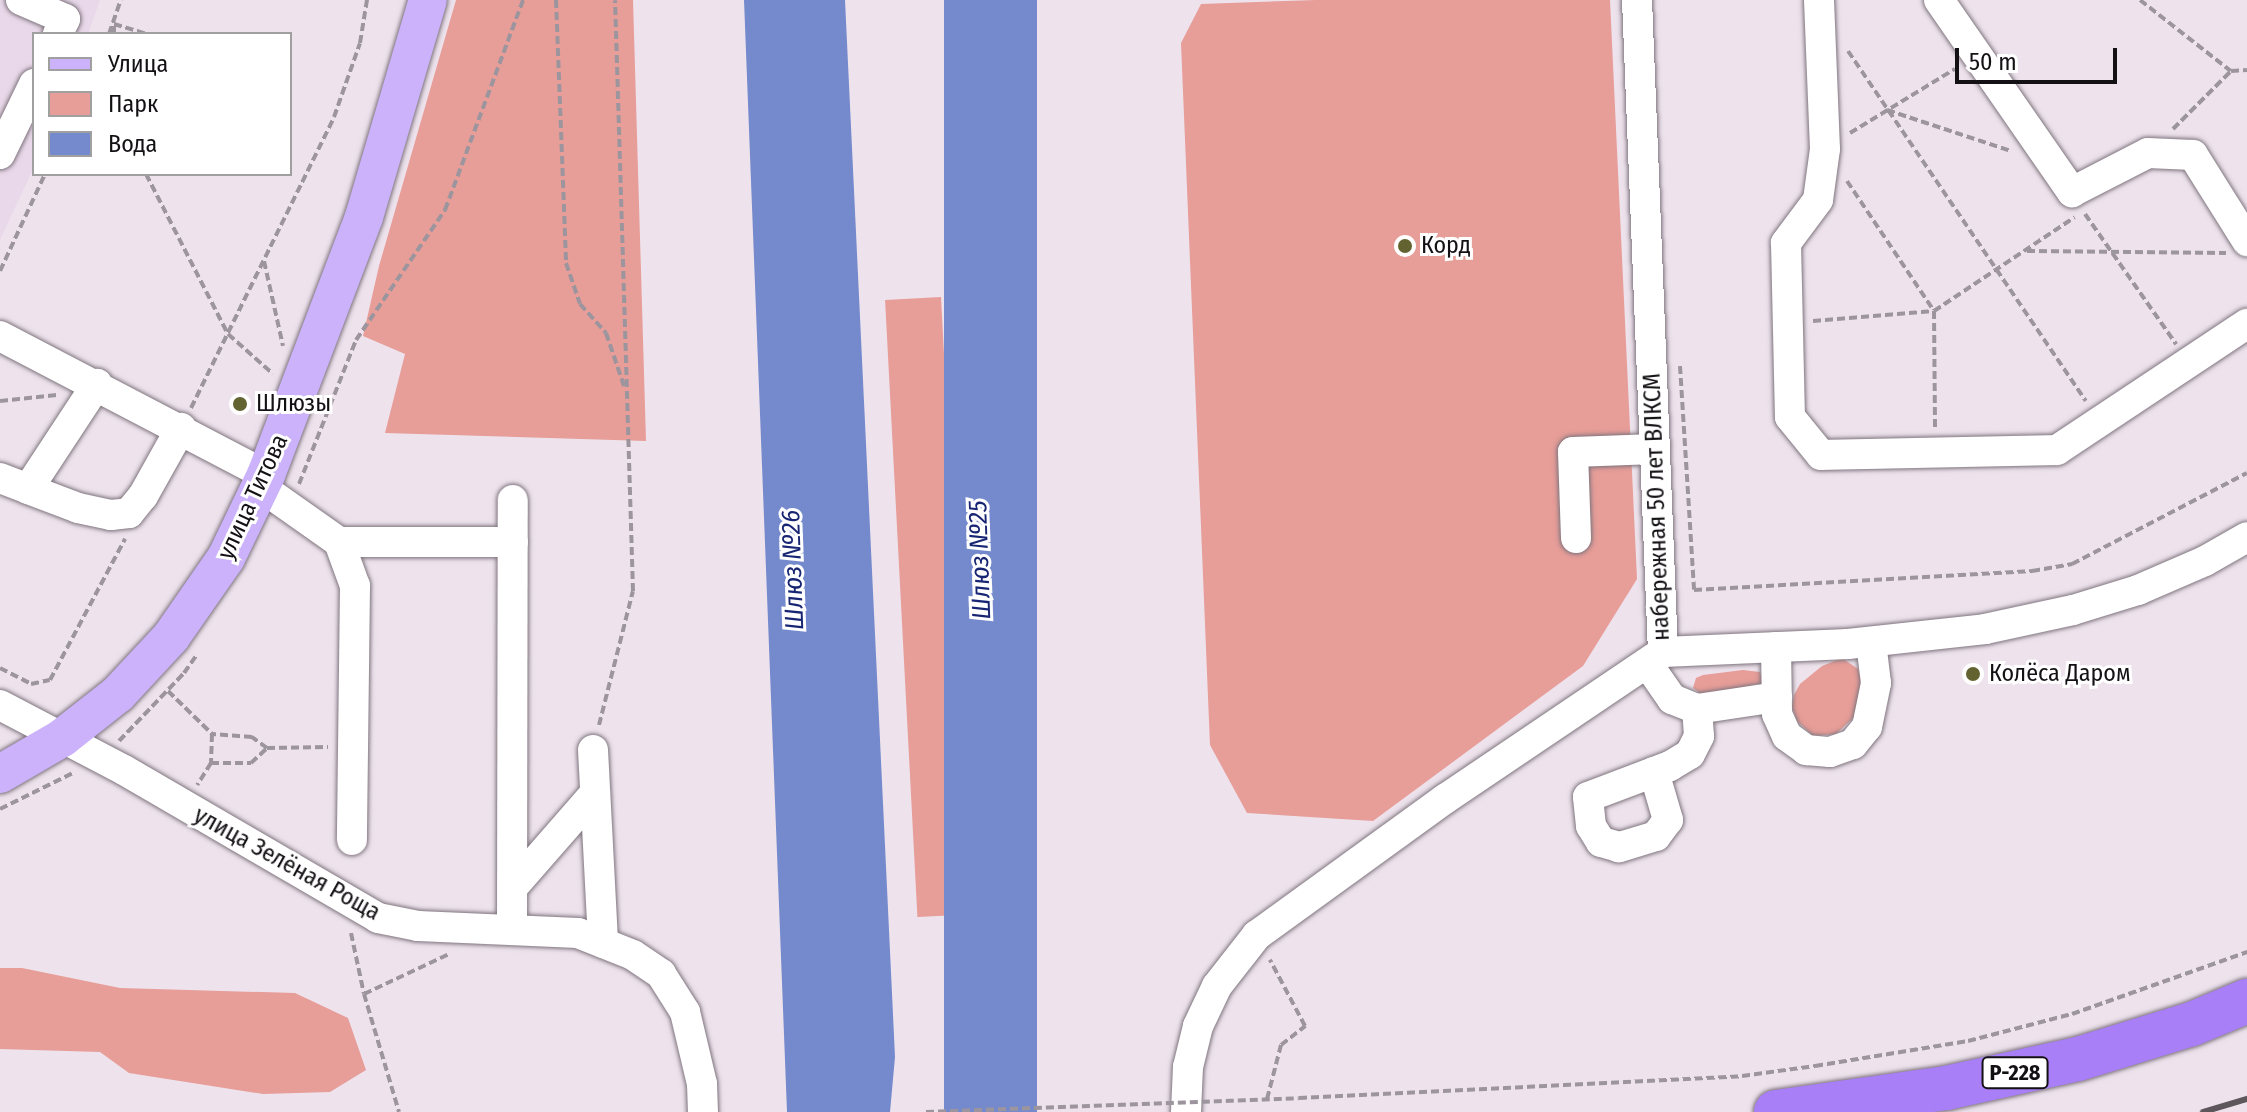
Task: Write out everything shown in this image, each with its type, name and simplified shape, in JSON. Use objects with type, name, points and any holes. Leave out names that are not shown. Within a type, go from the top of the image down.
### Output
[{"type":"highway","name":"Р-228","points":[[1776,1112],[1946,1088],[2078,1059],[2192,1024],[2247,1001]]},
{"type":"main road","name":"улица Титова","points":[[0,774],[62,738],[118,694],[171,637],[226,558],[264,481],[364,217],[428,0]]},
{"type":"street","points":[[21,0],[65,19],[59,32]]},
{"type":"street","name":"набережная 50 лет ВЛКСМ","points":[[1637,0],[1655,449],[1655,658],[1871,642],[1985,629],[2073,610],[2138,590],[2205,561],[2247,537]]},
{"type":"street","points":[[1819,0],[1825,149],[1818,200],[1786,243],[1790,417],[1821,455],[2057,450],[2247,324]]},
{"type":"street","points":[[1939,0],[2072,192],[2148,153],[2193,155],[2240,248]]},
{"type":"street","points":[[0,154],[32,88]]},
{"type":"street","points":[[0,336],[95,388],[181,428],[264,481],[339,542],[355,586],[352,840]]},
{"type":"street","points":[[95,388],[14,484],[78,508],[111,515],[129,513],[143,496],[181,428]]},
{"type":"street","points":[[1576,538],[1573,452],[1655,449]]},
{"type":"street","points":[[512,930],[513,500]]},
{"type":"street","points":[[339,542],[513,542]]},
{"type":"street","points":[[1776,647],[1777,714],[1787,736],[1806,750],[1830,752],[1853,744],[1867,727],[1876,683],[1871,642]]},
{"type":"street","points":[[1186,1112],[1188,1067],[1198,1026],[1217,986],[1257,935],[1445,799],[1655,658],[1672,699],[1697,709],[1777,697]]},
{"type":"street","name":"улица Зелёная Роща","points":[[0,705],[124,770],[378,918],[418,926],[578,933],[633,955],[661,974],[685,1012],[702,1084],[703,1112]]},
{"type":"street","points":[[1654,772],[1690,754],[1699,736],[1697,709]]},
{"type":"street","points":[[593,750],[603,943]]},
{"type":"street","points":[[513,887],[595,793]]},
{"type":"path","points":[[112,32],[121,0]]},
{"type":"path","points":[[181,428],[334,117],[360,43],[367,0]]},
{"type":"path","points":[[445,210],[523,0]]},
{"type":"path","points":[[556,0],[566,263],[580,304],[606,333],[627,393]]},
{"type":"path","points":[[593,750],[633,591],[615,0]]},
{"type":"path","points":[[2140,0],[2231,71]]},
{"type":"path","points":[[114,24],[140,32]]},
{"type":"path","points":[[1845,47],[2100,421]]},
{"type":"path","points":[[1936,453],[1934,311],[1825,149],[1977,55]]},
{"type":"path","points":[[2148,153],[2231,71],[2247,70]]},
{"type":"path","points":[[1887,110],[2055,165]]},
{"type":"path","points":[[0,271],[44,176]]},
{"type":"path","points":[[147,176],[228,334],[272,375],[279,366]]},
{"type":"path","points":[[1787,323],[1934,311],[2083,211],[2189,362]]},
{"type":"path","points":[[2024,251],[2240,248]]},
{"type":"path","points":[[264,261],[286,357]]},
{"type":"path","points":[[0,401],[95,388]]},
{"type":"path","points":[[1694,590],[2032,571],[2072,564],[2247,473]]},
{"type":"path","points":[[0,668],[31,684],[50,680],[128,534],[129,513]]},
{"type":"path","points":[[168,691],[212,734],[252,737],[267,748],[353,747]]},
{"type":"path","points":[[196,787],[211,763],[212,734]]},
{"type":"path","points":[[211,763],[251,763],[267,748]]},
{"type":"path","points":[[347,902],[364,994],[399,1112]]},
{"type":"path","points":[[1257,935],[1305,1026],[1281,1045],[1267,1099]]},
{"type":"path","points":[[364,994],[419,966],[459,951]]},
{"type":"path","points":[[926,1112],[1299,1098],[1742,1076],[1983,1038],[2072,1014],[2247,952]]},
{"type":"shaded area","points":[[0,0],[100,0],[89,32],[32,32],[32,171],[0,240]]},
{"type":"green space","points":[[456,0],[633,0],[646,441],[385,433],[405,354],[363,336],[379,266]]},
{"type":"green space","name":"Корд","points":[[1316,0],[1610,0],[1637,579],[1583,666],[1373,821],[1247,813],[1210,745],[1181,43],[1201,4]]},
{"type":"green space","points":[[941,297],[973,914],[917,917],[885,300]]},
{"type":"green space","points":[[1842,658],[1858,669],[1863,684],[1854,717],[1836,734],[1813,736],[1797,721],[1792,707],[1794,695],[1800,684],[1822,666]]},
{"type":"green space","points":[[1743,670],[1760,672],[1763,683],[1703,695],[1693,688],[1696,678],[1703,675]]},
{"type":"green space","points":[[0,968],[22,968],[120,988],[295,993],[348,1018],[366,1070],[330,1092],[263,1094],[129,1073],[100,1052],[0,1049]]},
{"type":"water","name":"Шлюз №26","points":[[744,0],[845,0],[895,1057],[890,1112],[787,1112]]},
{"type":"water","name":"Шлюз №25","points":[[944,0],[1037,0],[1037,1112],[944,1112]]},
{"type":"railway","points":[[2203,1112],[2247,1099]]},
{"type":"place","name":"Корд","points":[[1405,246]]},
{"type":"place","name":"Шлюзы","points":[[240,404]]},
{"type":"place","name":"Колёса Даром","points":[[1973,674]]}]
